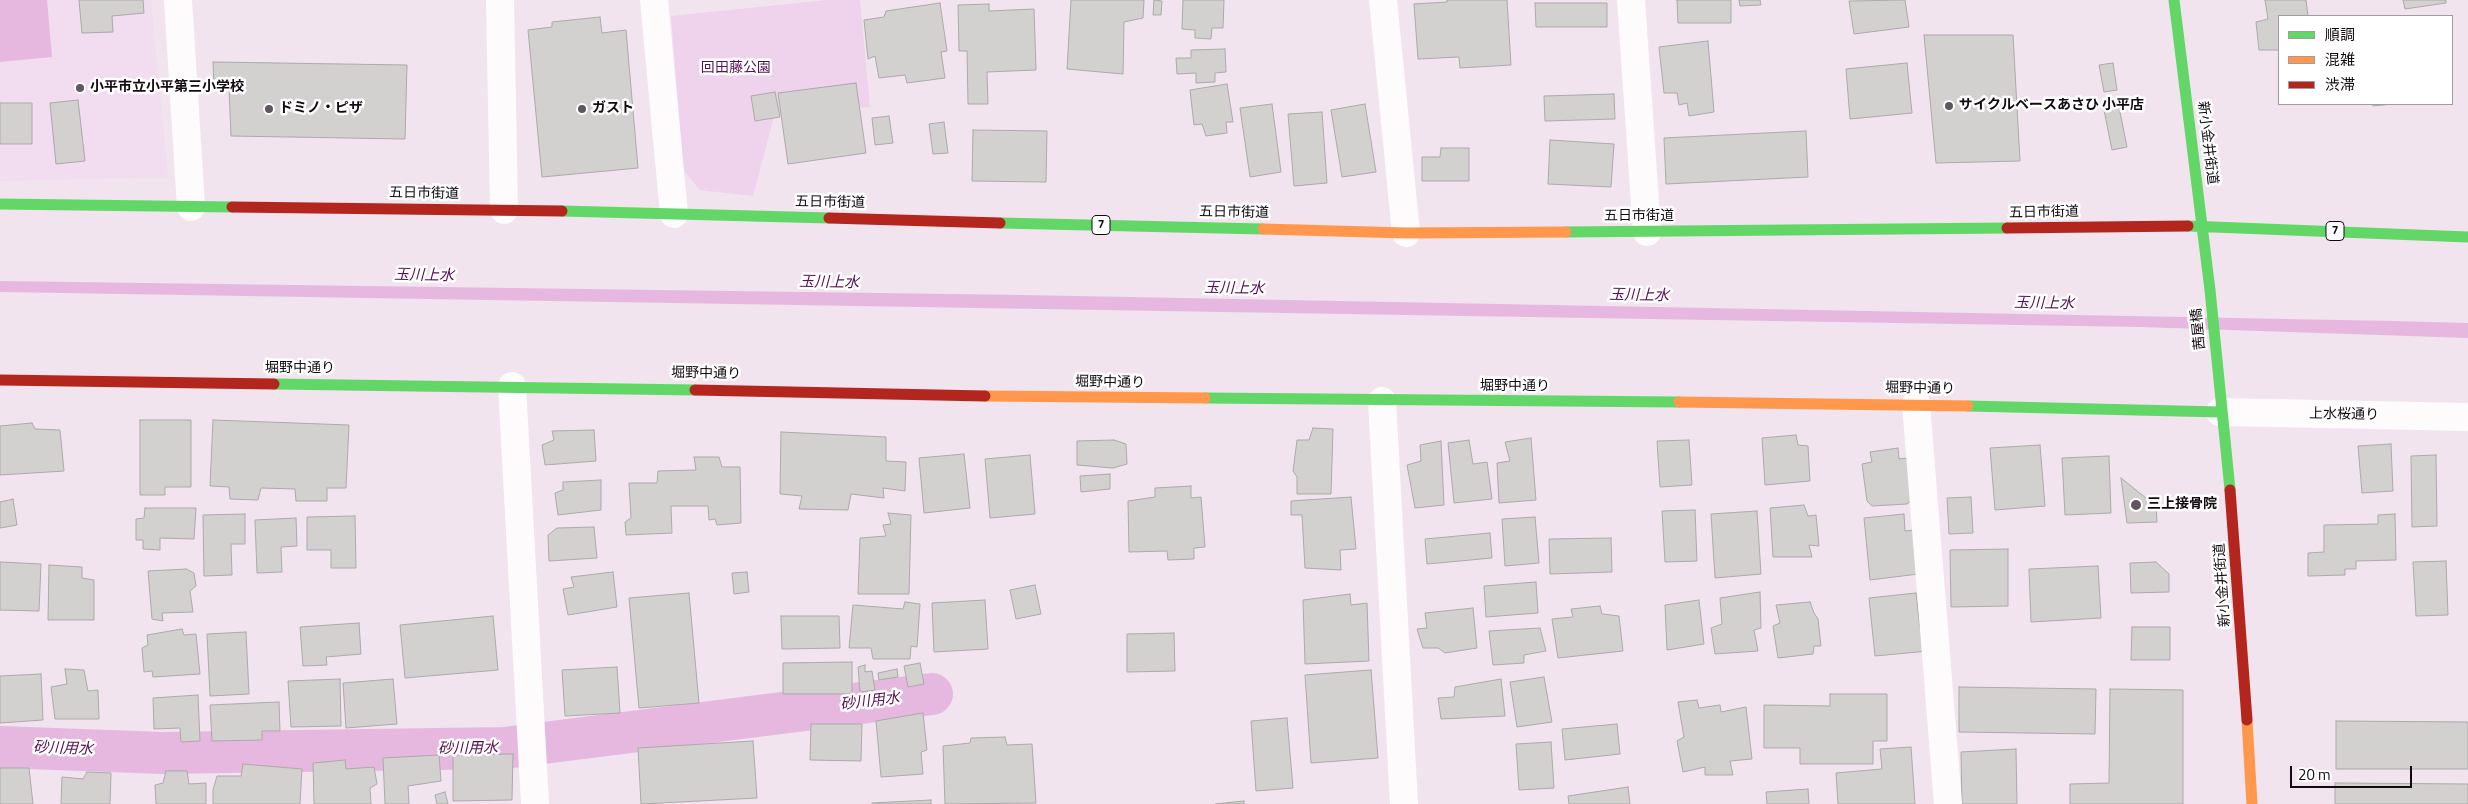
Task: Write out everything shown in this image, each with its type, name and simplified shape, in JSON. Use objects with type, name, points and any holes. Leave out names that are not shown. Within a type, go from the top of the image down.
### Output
[{"type":"main road","name":"新小金井街道","points":[[2174,0],[2210,290]]},
{"type":"main road","name":"五日市街道","points":[[0,204],[504,210],[1406,233],[2202,226],[2468,237]]},
{"type":"main road","name":"茜屋橋","points":[[2210,290],[2217,364]]},
{"type":"main road","name":"新小金井街道","points":[[2217,364],[2220,412],[2235,540],[2252,804]]},
{"type":"main road","name":"堀野中通り","points":[[0,380],[116,383],[512,386],[1050,397],[1916,404],[2220,412]]},
{"type":"street","points":[[178,0],[191,207]]},
{"type":"street","points":[[500,0],[504,210]]},
{"type":"street","points":[[654,0],[674,214]]},
{"type":"street","points":[[1383,0],[1406,233]]},
{"type":"street","points":[[1631,0],[1647,232]]},
{"type":"street","points":[[512,386],[535,804]]},
{"type":"street","points":[[1382,401],[1404,804]]},
{"type":"street","points":[[1916,404],[1948,804]]},
{"type":"street","name":"上水桜通り","points":[[2220,412],[2468,417]]},
{"type":"shaded area","name":"小平市立小平第三小学校","points":[[0,0],[151,0],[168,177],[0,181]]},
{"type":"shaded area","points":[[0,0],[47,0],[52,57],[0,62]]},
{"type":"shaded area","points":[[0,281],[1024,295],[2393,321],[2468,323],[2468,338],[2140,327],[0,292]]},
{"type":"green space","name":"回田藤公園","points":[[827,0],[860,0],[870,107],[775,113],[753,196],[700,190],[683,170],[671,16]]},
{"type":"building","points":[[79,0],[143,0],[144,13],[112,16],[113,32],[82,33]]},
{"type":"building","points":[[1071,0],[1144,0],[1143,18],[1124,22],[1123,74],[1067,69]]},
{"type":"building","points":[[1154,0],[1162,1],[1161,15],[1153,15]]},
{"type":"building","points":[[1183,0],[1224,0],[1223,28],[1212,28],[1211,39],[1195,38],[1195,30],[1182,29]]},
{"type":"building","points":[[1447,0],[1507,0],[1511,65],[1460,68],[1459,57],[1418,59],[1414,4],[1447,2]]},
{"type":"building","points":[[1677,0],[1731,0],[1731,23],[1678,23]]},
{"type":"building","points":[[1739,0],[1760,0],[1761,5],[1740,6]]},
{"type":"building","points":[[1905,0],[1909,27],[1854,34],[1849,1]]},
{"type":"building","points":[[2265,0],[2306,0],[2308,15],[2278,15],[2278,50],[2259,50],[2256,22],[2268,19]]},
{"type":"building","points":[[2403,0],[2446,0],[2446,3],[2405,9]]},
{"type":"building","points":[[940,3],[947,51],[941,52],[945,78],[907,83],[905,75],[879,78],[875,56],[868,59],[864,20],[884,17],[886,11]]},
{"type":"building","points":[[1535,3],[1607,3],[1607,27],[1536,27]]},
{"type":"building","points":[[989,4],[989,11],[1034,9],[1036,70],[987,72],[988,104],[968,104],[967,51],[959,51],[958,5]]},
{"type":"building","points":[[600,17],[602,33],[626,30],[638,168],[542,177],[528,30],[552,27],[552,22]]},
{"type":"building","points":[[1924,35],[2013,35],[2020,161],[1936,163]]},
{"type":"building","points":[[1708,41],[1714,112],[1689,116],[1687,103],[1679,105],[1677,93],[1664,93],[1659,47]]},
{"type":"building","points":[[1225,49],[1226,72],[1215,73],[1215,82],[1196,83],[1196,73],[1177,74],[1176,58],[1191,58],[1191,50]]},
{"type":"building","points":[[213,62],[407,65],[405,139],[231,136],[229,87],[214,87]]},
{"type":"building","points":[[1907,63],[1912,113],[1850,119],[1846,69]]},
{"type":"building","points":[[2113,63],[2117,90],[2104,92],[2099,65]]},
{"type":"building","points":[[856,83],[866,153],[788,164],[778,93]]},
{"type":"building","points":[[1227,84],[1233,122],[1226,122],[1227,133],[1206,136],[1202,124],[1194,125],[1190,90]]},
{"type":"building","points":[[775,92],[780,117],[755,121],[751,96]]},
{"type":"building","points":[[1614,94],[1615,119],[1545,121],[1544,96]]},
{"type":"building","points":[[78,100],[85,161],[56,164],[50,103]]},
{"type":"building","points":[[0,103],[32,103],[32,144],[0,144]]},
{"type":"building","points":[[1272,104],[1281,172],[1250,177],[1240,108]]},
{"type":"building","points":[[1365,104],[1376,172],[1342,177],[1331,110]]},
{"type":"building","points":[[2119,107],[2127,147],[2112,150],[2104,110]]},
{"type":"building","points":[[1322,112],[1327,183],[1294,186],[1288,114]]},
{"type":"building","points":[[889,116],[893,143],[875,145],[872,118]]},
{"type":"building","points":[[944,122],[948,153],[933,154],[929,124]]},
{"type":"building","points":[[973,130],[1047,131],[1046,182],[972,181]]},
{"type":"building","points":[[1806,131],[1808,177],[1666,184],[1664,138]]},
{"type":"building","points":[[1550,140],[1614,144],[1611,187],[1548,184]]},
{"type":"building","points":[[1441,148],[1469,148],[1469,181],[1422,181],[1422,157],[1440,157]]},
{"type":"building","points":[[140,420],[191,420],[191,487],[165,487],[165,495],[140,495]]},
{"type":"building","points":[[213,420],[349,425],[346,488],[327,488],[327,501],[296,501],[295,489],[261,488],[258,500],[230,499],[229,487],[210,486]]},
{"type":"building","points":[[32,423],[35,429],[60,430],[64,471],[0,475],[0,426]]},
{"type":"building","points":[[1313,428],[1333,429],[1331,494],[1297,494],[1297,477],[1293,471],[1297,440],[1309,440]]},
{"type":"building","points":[[594,430],[596,461],[545,465],[542,445],[554,440],[552,431]]},
{"type":"building","points":[[781,432],[886,437],[886,461],[906,462],[905,491],[883,488],[884,498],[851,494],[848,510],[799,509],[802,496],[780,494]]},
{"type":"building","points":[[1796,435],[1798,445],[1808,446],[1810,481],[1765,485],[1762,438]]},
{"type":"building","points":[[1531,438],[1536,500],[1499,503],[1497,463],[1510,461],[1505,442]]},
{"type":"building","points":[[1114,440],[1126,444],[1127,464],[1113,468],[1077,465],[1077,441]]},
{"type":"building","points":[[1469,440],[1473,464],[1487,462],[1492,499],[1454,503],[1448,443]]},
{"type":"building","points":[[1689,440],[1692,485],[1660,487],[1657,441]]},
{"type":"building","points":[[1441,441],[1444,505],[1415,508],[1407,465],[1421,461],[1420,445]]},
{"type":"building","points":[[2391,444],[2393,491],[2362,493],[2358,446]]},
{"type":"building","points":[[2040,445],[2045,506],[1995,510],[1990,448]]},
{"type":"building","points":[[1898,448],[1899,459],[1908,458],[1913,499],[1907,504],[1872,506],[1867,501],[1862,464],[1872,462],[1870,452]]},
{"type":"building","points":[[964,454],[970,508],[924,513],[919,458]]},
{"type":"building","points":[[1030,455],[1035,514],[990,518],[985,459]]},
{"type":"building","points":[[2436,455],[2437,526],[2412,527],[2411,456]]},
{"type":"building","points":[[2109,456],[2111,513],[2065,515],[2062,458]]},
{"type":"building","points":[[694,457],[719,457],[722,467],[740,467],[741,523],[717,525],[715,519],[709,520],[708,506],[671,506],[672,533],[626,535],[625,522],[631,518],[629,483],[657,483],[658,471],[696,470]]},
{"type":"building","points":[[1110,474],[1110,489],[1081,492],[1080,476]]},
{"type":"building","points":[[2121,478],[2156,506],[2157,522],[2127,523]]},
{"type":"building","points":[[601,480],[601,510],[558,515],[555,493],[563,490],[563,482]]},
{"type":"building","points":[[1191,486],[1191,498],[1201,497],[1205,547],[1194,548],[1194,559],[1168,560],[1167,551],[1129,552],[1128,501],[1155,497],[1155,488]]},
{"type":"building","points":[[1351,497],[1356,549],[1340,550],[1341,570],[1305,568],[1302,515],[1291,515],[1291,501]]},
{"type":"building","points":[[1971,497],[1973,533],[1949,534],[1947,498]]},
{"type":"building","points":[[13,499],[17,525],[0,528],[0,502]]},
{"type":"building","points":[[1804,505],[1808,516],[1816,515],[1819,546],[1809,545],[1812,557],[1773,557],[1770,508]]},
{"type":"building","points":[[145,508],[196,508],[194,539],[160,538],[160,550],[143,549],[143,540],[136,540],[136,519],[144,518]]},
{"type":"building","points":[[1695,510],[1697,561],[1665,562],[1662,511]]},
{"type":"building","points":[[1757,511],[1761,574],[1715,578],[1711,514]]},
{"type":"building","points":[[888,513],[911,515],[909,594],[858,594],[860,538],[886,536],[883,525],[891,524]]},
{"type":"building","points":[[245,514],[245,544],[231,544],[232,575],[204,576],[203,515]]},
{"type":"building","points":[[1904,514],[1905,531],[1914,530],[1918,574],[1870,580],[1864,518]]},
{"type":"building","points":[[2395,514],[2396,560],[2356,561],[2356,569],[2345,569],[2345,575],[2308,576],[2308,553],[2324,552],[2324,525],[2378,524],[2378,515]]},
{"type":"building","points":[[355,516],[356,568],[331,568],[331,550],[307,550],[307,517]]},
{"type":"building","points":[[1535,517],[1539,563],[1505,566],[1502,519]]},
{"type":"building","points":[[296,518],[297,546],[281,547],[282,572],[257,573],[255,520]]},
{"type":"building","points":[[594,527],[597,558],[549,561],[548,535],[557,528]]},
{"type":"building","points":[[1490,533],[1492,558],[1427,564],[1425,539]]},
{"type":"building","points":[[1611,538],[1612,572],[1550,574],[1549,539]]},
{"type":"building","points":[[2008,549],[2008,606],[1951,607],[1950,550]]},
{"type":"building","points":[[2446,561],[2448,615],[2416,616],[2413,562]]},
{"type":"building","points":[[0,562],[41,564],[39,611],[0,610]]},
{"type":"building","points":[[2156,562],[2169,574],[2169,592],[2131,593],[2130,563]]},
{"type":"building","points":[[49,565],[82,567],[82,578],[94,580],[94,620],[48,620]]},
{"type":"building","points":[[2098,566],[2101,618],[2031,622],[2029,569]]},
{"type":"building","points":[[186,569],[194,573],[196,586],[190,591],[193,612],[162,613],[163,621],[152,619],[148,571]]},
{"type":"building","points":[[613,572],[617,607],[568,615],[563,589],[574,587],[571,577]]},
{"type":"building","points":[[747,572],[749,592],[734,594],[732,573]]},
{"type":"building","points":[[1536,582],[1538,613],[1486,617],[1484,586]]},
{"type":"building","points":[[1035,585],[1041,614],[1016,619],[1010,590]]},
{"type":"building","points":[[1760,592],[1761,628],[1754,630],[1758,651],[1715,654],[1711,628],[1722,624],[1720,598]]},
{"type":"building","points":[[689,593],[699,703],[639,708],[629,598]]},
{"type":"building","points":[[1916,593],[1920,628],[1925,627],[1928,651],[1875,656],[1869,598]]},
{"type":"building","points":[[1350,594],[1351,605],[1367,603],[1369,661],[1305,664],[1303,600]]},
{"type":"building","points":[[985,600],[988,649],[934,652],[932,603]]},
{"type":"building","points":[[1699,600],[1704,644],[1667,650],[1665,605]]},
{"type":"building","points":[[905,602],[920,604],[917,647],[911,646],[910,659],[873,659],[871,648],[849,648],[853,605],[903,609]]},
{"type":"building","points":[[1810,602],[1818,619],[1821,646],[1814,646],[1813,654],[1778,658],[1773,626],[1780,623],[1776,605]]},
{"type":"building","points":[[1600,606],[1602,614],[1619,616],[1623,651],[1558,658],[1552,619],[1573,617],[1571,609]]},
{"type":"building","points":[[1473,608],[1477,648],[1445,653],[1438,648],[1423,648],[1417,629],[1427,628],[1425,613]]},
{"type":"building","points":[[493,616],[498,670],[405,678],[400,625]]},
{"type":"building","points":[[781,616],[839,616],[840,648],[782,649]]},
{"type":"building","points":[[359,623],[361,654],[326,657],[327,665],[303,666],[300,627]]},
{"type":"building","points":[[2132,627],[2170,627],[2170,660],[2131,660]]},
{"type":"building","points":[[1540,628],[1546,651],[1524,655],[1524,663],[1493,665],[1489,631]]},
{"type":"building","points":[[182,629],[184,635],[196,634],[200,674],[153,677],[152,671],[144,672],[142,648],[148,645],[147,635]]},
{"type":"building","points":[[246,632],[249,694],[210,696],[207,634]]},
{"type":"building","points":[[1174,633],[1175,671],[1127,672],[1127,634]]},
{"type":"building","points":[[852,662],[852,694],[783,694],[783,663]]},
{"type":"building","points":[[920,663],[924,684],[908,687],[904,666]]},
{"type":"building","points":[[865,665],[865,672],[872,671],[875,690],[860,692],[858,667]]},
{"type":"building","points":[[617,667],[620,713],[565,716],[562,670]]},
{"type":"building","points":[[65,669],[84,670],[88,691],[98,690],[99,719],[55,719],[51,687],[67,684]]},
{"type":"building","points":[[897,669],[898,677],[879,680],[878,673]]},
{"type":"building","points":[[1371,670],[1378,758],[1311,763],[1305,675]]},
{"type":"building","points":[[41,674],[43,720],[0,723],[0,676]]},
{"type":"building","points":[[1544,677],[1552,722],[1517,727],[1510,682]]},
{"type":"building","points":[[340,679],[341,726],[291,727],[288,681]]},
{"type":"building","points":[[393,679],[397,724],[346,728],[343,683]]},
{"type":"building","points":[[1501,679],[1505,716],[1441,719],[1438,698],[1454,697],[1455,687]]},
{"type":"building","points":[[1959,687],[2096,689],[2095,734],[1959,732]]},
{"type":"building","points":[[2110,689],[2183,690],[2183,804],[2070,804],[2070,784],[2109,783]]},
{"type":"building","points":[[1830,694],[1887,694],[1887,741],[1873,741],[1873,764],[1800,764],[1800,748],[1764,748],[1764,705],[1830,706]]},
{"type":"building","points":[[198,695],[200,741],[181,742],[180,728],[154,729],[153,698]]},
{"type":"building","points":[[1697,700],[1699,708],[1720,705],[1721,712],[1746,707],[1752,759],[1730,761],[1733,775],[1705,775],[1705,767],[1683,772],[1677,741],[1684,737],[1678,702]]},
{"type":"building","points":[[279,702],[280,731],[262,731],[262,740],[212,741],[210,705]]},
{"type":"building","points":[[923,713],[927,750],[921,752],[923,774],[881,777],[876,721]]},
{"type":"building","points":[[1287,718],[1293,788],[1256,791],[1251,721]]},
{"type":"building","points":[[2336,721],[2468,722],[2468,769],[2336,769]]},
{"type":"building","points":[[811,724],[862,724],[861,761],[810,760]]},
{"type":"building","points":[[1617,724],[1620,754],[1565,760],[1562,729]]},
{"type":"building","points":[[1005,737],[1007,745],[1032,744],[1036,803],[945,804],[943,746],[970,743],[971,738]]},
{"type":"building","points":[[753,741],[757,798],[641,804],[638,748]]},
{"type":"building","points":[[1551,742],[1554,788],[1519,790],[1516,744]]},
{"type":"building","points":[[1911,747],[1915,804],[1838,804],[1836,773],[1882,769],[1880,749]]},
{"type":"building","points":[[2016,749],[2017,804],[1962,804],[1961,752]]},
{"type":"building","points":[[513,754],[512,800],[453,801],[453,755]]},
{"type":"building","points":[[439,755],[441,781],[408,786],[409,804],[385,804],[383,758]]},
{"type":"building","points":[[345,760],[346,769],[374,767],[377,784],[370,788],[371,804],[314,804],[313,763]]},
{"type":"building","points":[[243,764],[302,769],[300,804],[213,804],[213,790],[217,776],[241,776]]},
{"type":"building","points":[[0,768],[29,768],[33,804],[0,804]]},
{"type":"building","points":[[166,771],[187,771],[189,784],[206,783],[206,804],[156,804],[155,785],[163,783]]},
{"type":"building","points":[[87,772],[111,773],[110,804],[61,804],[62,777],[83,779]]},
{"type":"building","points":[[2335,783],[2468,784],[2468,804],[2335,804]]},
{"type":"building","points":[[1628,787],[1630,804],[1569,804],[1568,796]]},
{"type":"building","points":[[1808,789],[1809,804],[1767,804],[1766,792]]},
{"type":"building","points":[[445,792],[448,804],[437,804],[435,795]]},
{"type":"building","points":[[931,800],[931,804],[872,804],[872,803]]},
{"type":"building","points":[[1244,801],[1244,804],[1215,804]]},
{"type":"waterway","name":"砂川用水","points":[[0,747],[163,753],[504,748],[932,694]]},
{"type":"traffic: fast","points":[[2174,0],[2210,290],[2230,490]]},
{"type":"traffic: fast","points":[[0,204],[232,207]]},
{"type":"traffic: fast","points":[[562,211],[829,218]]},
{"type":"traffic: fast","points":[[1000,223],[1263,229]]},
{"type":"traffic: fast","points":[[2188,226],[2468,237]]},
{"type":"traffic: fast","points":[[1566,232],[2007,228]]},
{"type":"traffic: fast","points":[[274,384],[695,390]]},
{"type":"traffic: fast","points":[[1205,398],[1679,402]]},
{"type":"traffic: fast","points":[[1968,406],[2220,412]]},
{"type":"traffic: slow","points":[[1263,229],[1406,233],[1566,232]]},
{"type":"traffic: slow","points":[[985,396],[1205,398]]},
{"type":"traffic: slow","points":[[1679,402],[1968,406]]},
{"type":"traffic: slow","points":[[2247,720],[2252,804]]},
{"type":"traffic: jam","points":[[232,207],[562,211]]},
{"type":"traffic: jam","points":[[829,218],[1000,223]]},
{"type":"traffic: jam","points":[[2007,228],[2188,226]]},
{"type":"traffic: jam","points":[[0,380],[274,384]]},
{"type":"traffic: jam","points":[[695,390],[985,396]]},
{"type":"traffic: jam","points":[[2230,490],[2247,720]]},
{"type":"place","name":"小平市立小平第三小学校","points":[[80,88]]},
{"type":"place","name":"サイクルベースあさひ 小平店","points":[[1949,106]]},
{"type":"place","name":"ドミノ・ピザ","points":[[269,109]]},
{"type":"place","name":"ガスト","points":[[582,109]]},
{"type":"place","name":"三上接骨院","points":[[2136,505]]},
{"type":"water label","name":"玉川上水","points":[[424,276]]},
{"type":"water label","name":"玉川上水","points":[[829,283]]},
{"type":"water label","name":"玉川上水","points":[[1234,289]]},
{"type":"water label","name":"玉川上水","points":[[1639,296]]},
{"type":"water label","name":"玉川上水","points":[[2044,304]]}]
